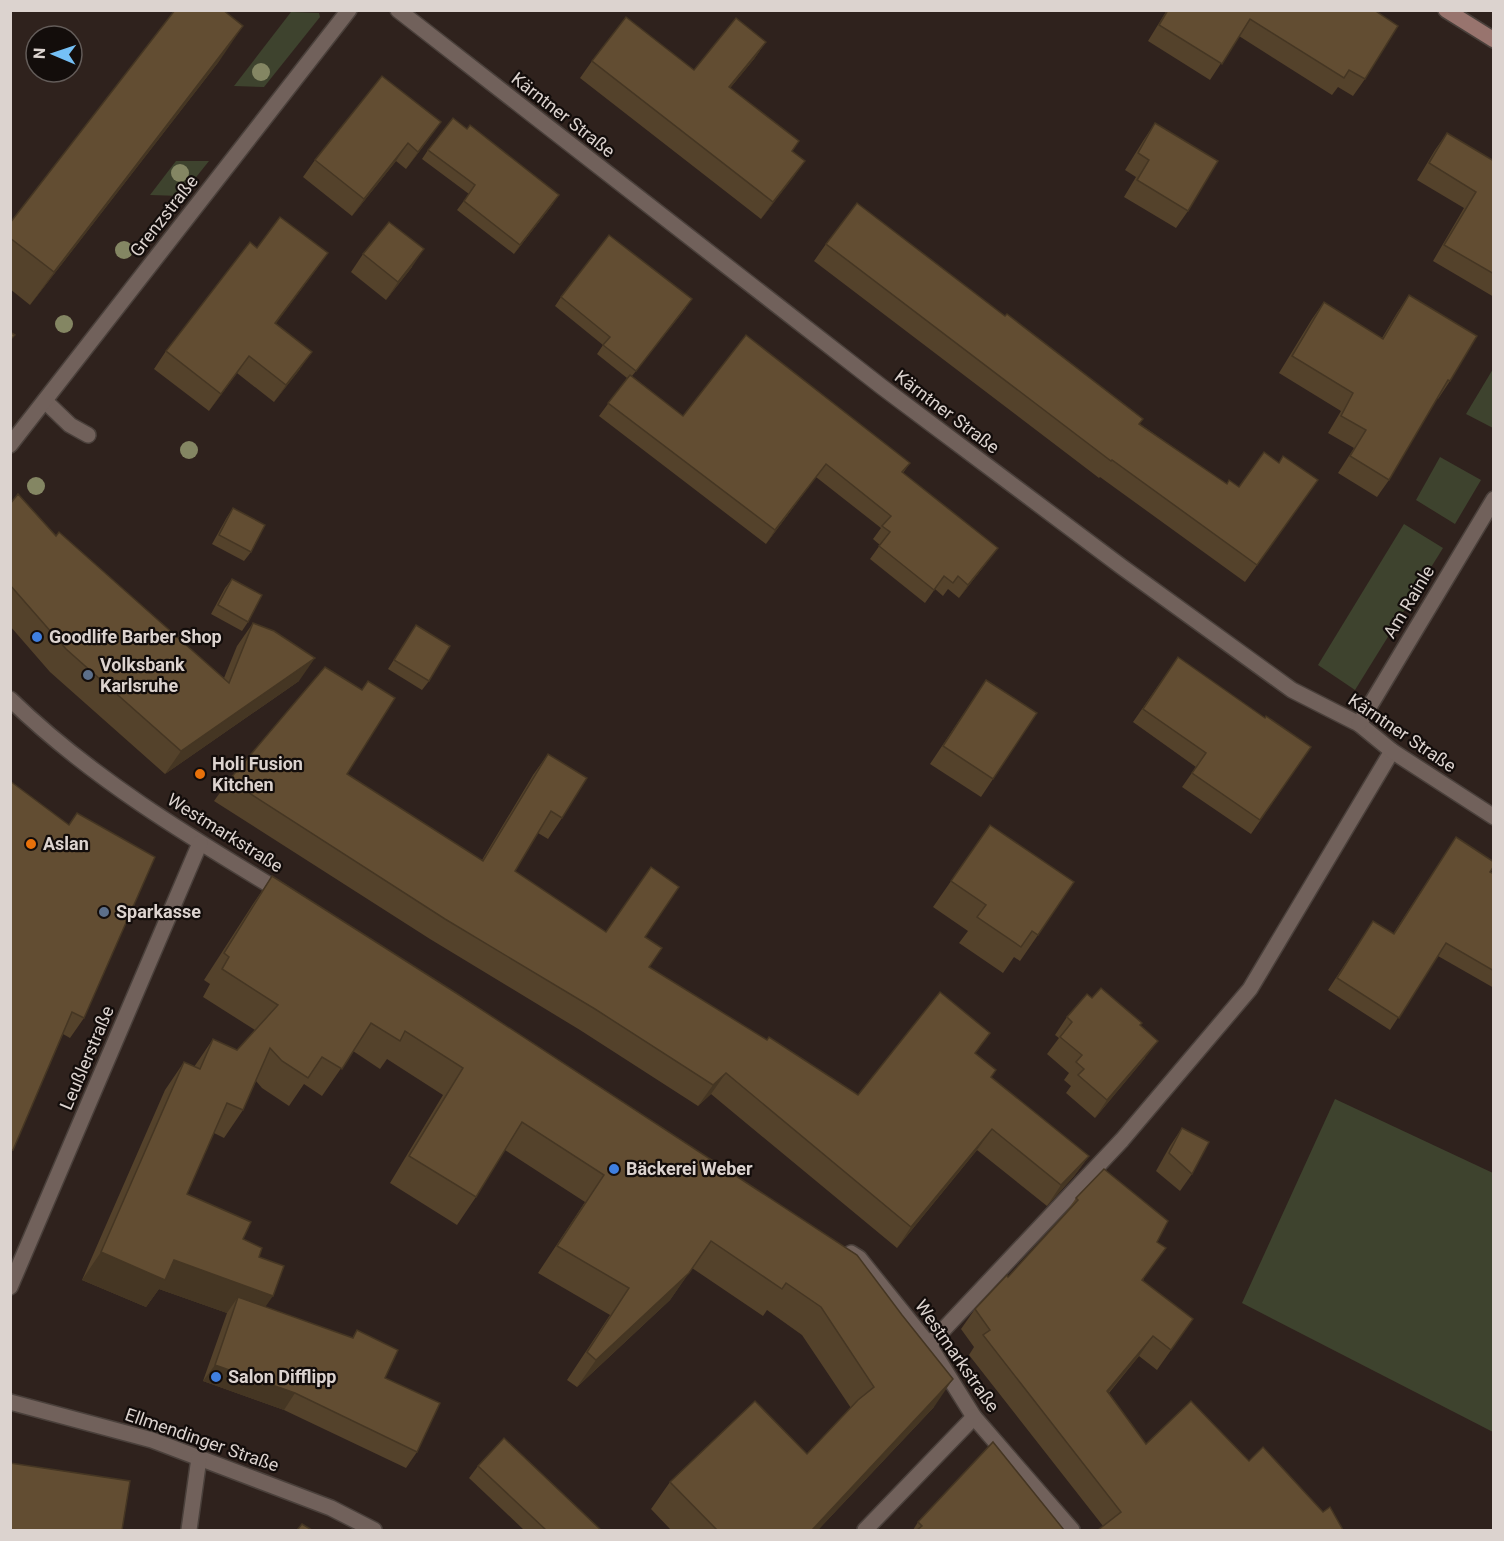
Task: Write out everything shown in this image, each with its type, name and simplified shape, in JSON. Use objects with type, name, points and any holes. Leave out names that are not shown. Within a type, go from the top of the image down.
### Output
[{"type":"street","name":"Grenzstraße","points":[[10,445],[349,10]]},
{"type":"street","name":"Kärntner Straße","points":[[398,10],[882,387],[1122,567],[1292,690],[1359,724],[1392,751],[1494,817]]},
{"type":"street","points":[[1446,10],[1494,40]]},
{"type":"street","points":[[45,401],[70,425],[88,435]]},
{"type":"street","name":"Am Rainle","points":[[1359,724],[1494,499]]},
{"type":"street","name":"Westmarkstraße","points":[[14,702],[80,761],[200,843],[299,903]]},
{"type":"street","points":[[929,1345],[1122,1140],[1250,990],[1392,751]]},
{"type":"street","name":"Leußlerstraße","points":[[10,1287],[200,843]]},
{"type":"street","name":"Westmarkstraße","points":[[839,1245],[859,1258],[929,1345],[974,1417],[1072,1530]]},
{"type":"street","name":"Ellmendinger Straße","points":[[10,1402],[152,1440],[331,1508],[374,1530]]},
{"type":"street","points":[[865,1530],[974,1417]]},
{"type":"street","points":[[189,1530],[199,1458]]},
{"type":"green space","points":[[291,12],[319,13],[320,17],[264,87],[234,86]]},
{"type":"green space","points":[[176,161],[209,161],[181,196],[150,195]]},
{"type":"green space","points":[[1493,369],[1494,428],[1466,414]]},
{"type":"green space","points":[[1440,457],[1481,480],[1455,524],[1416,500]]},
{"type":"green space","points":[[1404,524],[1443,548],[1355,690],[1318,665]]},
{"type":"green space","points":[[1335,1099],[1493,1173],[1493,1432],[1242,1303]]},
{"type":"building","points":[[175,10],[223,10],[243,26],[54,272],[10,238],[10,223]]},
{"type":"building","points":[[1168,10],[1374,10],[1398,26],[1365,79],[1349,70],[1344,78],[1250,19],[1222,64],[1159,25]]},
{"type":"building","points":[[626,17],[694,70],[736,18],[766,42],[729,87],[799,141],[792,151],[805,161],[773,202],[592,61]]},
{"type":"building","points":[[382,76],[441,122],[418,152],[408,143],[364,199],[315,160]]},
{"type":"building","points":[[453,118],[467,129],[470,125],[559,195],[520,245],[464,201],[475,185],[428,150]]},
{"type":"building","points":[[1155,123],[1218,161],[1188,211],[1137,180],[1149,160],[1138,153]]},
{"type":"building","points":[[1447,133],[1494,161],[1494,274],[1444,245],[1476,192],[1429,163]]},
{"type":"building","points":[[857,203],[1005,316],[1007,314],[1143,419],[1139,424],[1227,484],[1229,480],[1239,487],[1264,452],[1279,463],[1283,456],[1318,480],[1257,565],[1111,461],[826,244]]},
{"type":"building","points":[[280,217],[328,253],[275,323],[312,352],[286,385],[249,356],[221,394],[166,351],[250,242],[257,248]]},
{"type":"building","points":[[389,222],[424,249],[398,282],[363,254]]},
{"type":"building","points":[[609,235],[692,299],[636,371],[603,345],[610,337],[561,297]]},
{"type":"building","points":[[1409,295],[1477,336],[1450,381],[1448,380],[1389,480],[1350,456],[1366,430],[1341,416],[1353,393],[1292,356],[1324,302],[1383,339]]},
{"type":"building","points":[[746,335],[910,463],[902,472],[998,548],[968,585],[958,576],[953,583],[944,576],[934,590],[879,546],[890,532],[882,526],[891,516],[826,464],[775,530],[608,403],[630,375],[683,416]]},
{"type":"building","points":[[18,494],[56,536],[59,532],[229,683],[253,623],[274,631],[315,658],[181,751],[66,649],[10,585],[10,504]]},
{"type":"building","points":[[233,508],[265,525],[251,552],[219,535]]},
{"type":"building","points":[[232,579],[262,595],[248,622],[218,605]]},
{"type":"building","points":[[416,625],[450,646],[429,681],[394,660]]},
{"type":"building","points":[[1178,657],[1311,747],[1260,820],[1192,773],[1206,753],[1143,709]]},
{"type":"building","points":[[325,667],[362,690],[368,681],[395,698],[347,774],[483,861],[548,754],[587,778],[562,818],[551,811],[515,871],[606,932],[651,867],[679,887],[645,937],[662,948],[649,967],[767,1040],[769,1037],[858,1095],[940,992],[990,1033],[975,1053],[996,1070],[991,1077],[1089,1156],[1061,1185],[992,1129],[911,1227],[726,1073],[713,1085],[595,1009],[445,919],[229,780]]},
{"type":"building","points":[[986,680],[1037,713],[993,779],[943,746]]},
{"type":"building","points":[[10,781],[69,825],[77,813],[155,857],[84,1018],[72,1012],[13,1150],[10,1149]]},
{"type":"building","points":[[990,825],[1074,882],[1038,935],[1032,931],[1021,947],[977,917],[986,905],[951,881]]},
{"type":"building","points":[[1456,837],[1494,862],[1490,872],[1494,874],[1494,971],[1446,943],[1399,1018],[1337,978],[1373,921],[1394,934]]},
{"type":"building","points":[[272,876],[456,993],[857,1255],[953,1379],[812,1530],[717,1530],[670,1482],[755,1401],[807,1454],[858,1400],[874,1387],[821,1307],[786,1283],[782,1289],[711,1241],[689,1273],[596,1360],[587,1352],[629,1288],[557,1246],[604,1175],[522,1122],[476,1197],[409,1156],[463,1068],[405,1031],[400,1041],[371,1023],[342,1069],[322,1057],[308,1078],[282,1061],[270,1048],[243,1110],[227,1103],[187,1194],[251,1222],[243,1239],[262,1248],[259,1257],[284,1266],[273,1296],[174,1260],[165,1280],[101,1252],[184,1062],[200,1069],[213,1039],[237,1050],[278,1005],[222,969],[229,957],[224,953]]},
{"type":"building","points":[[1101,988],[1142,1023],[1140,1025],[1158,1041],[1107,1100],[1078,1075],[1084,1069],[1076,1062],[1082,1055],[1060,1037],[1072,1022],[1067,1017],[1087,994],[1092,998]]},
{"type":"building","points":[[1182,1128],[1209,1142],[1192,1174],[1169,1153]]},
{"type":"building","points":[[1104,1169],[1168,1221],[1157,1242],[1166,1248],[1142,1280],[1193,1319],[1171,1350],[1153,1336],[1107,1391],[1146,1444],[1191,1401],[1249,1461],[1263,1447],[1323,1512],[1330,1507],[1343,1530],[1098,1530],[1121,1512],[983,1335],[990,1330],[975,1309],[1007,1275],[1008,1277]]},
{"type":"building","points":[[238,1297],[353,1338],[357,1330],[398,1350],[385,1378],[440,1403],[417,1452],[295,1393],[215,1365]]},
{"type":"building","points":[[504,1438],[601,1530],[546,1530],[478,1466]]},
{"type":"building","points":[[993,1442],[1064,1530],[917,1530],[922,1526],[918,1522]]},
{"type":"building","points":[[10,1463],[130,1481],[122,1530],[10,1530]]},
{"type":"building","points":[[302,1524],[312,1530],[297,1530]]},
{"type":"place","name":"Goodlife Barber Shop","points":[[37,637]]},
{"type":"place","name":"Volksbank Karlsruhe","points":[[88,675]]},
{"type":"place","name":"Holi Fusion Kitchen","points":[[200,774]]},
{"type":"place","name":"Aslan","points":[[31,844]]},
{"type":"place","name":"Sparkasse","points":[[104,912]]},
{"type":"place","name":"Bäckerei Weber","points":[[614,1169]]},
{"type":"place","name":"Salon Difflipp","points":[[216,1377]]}]
